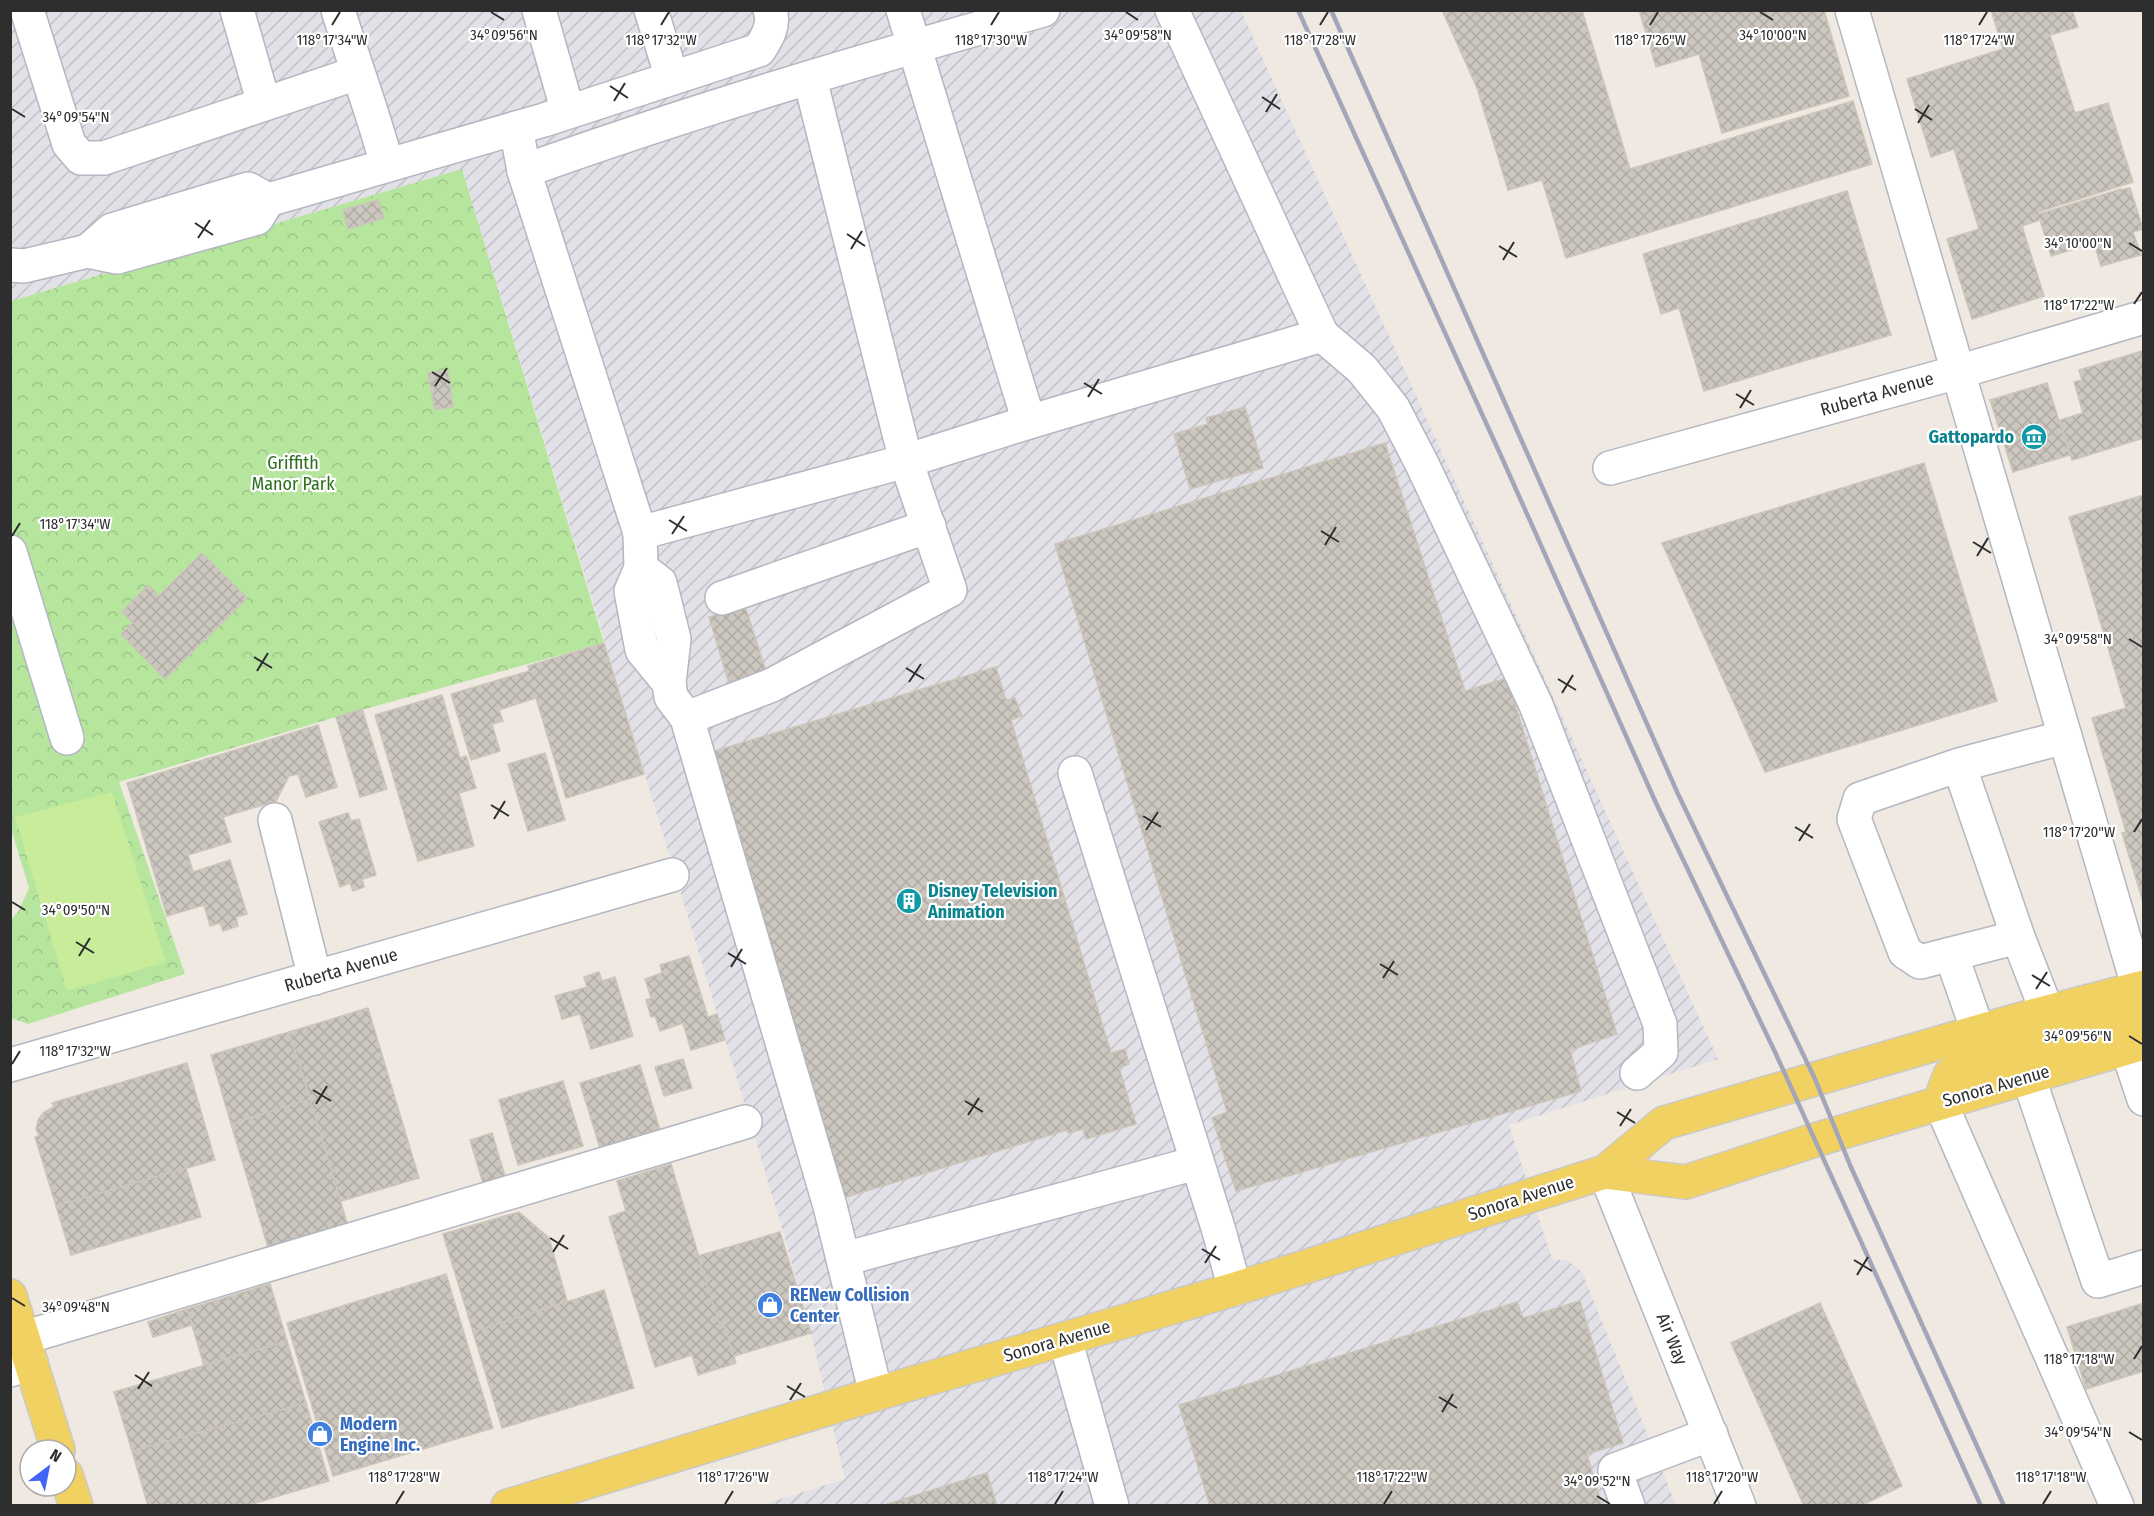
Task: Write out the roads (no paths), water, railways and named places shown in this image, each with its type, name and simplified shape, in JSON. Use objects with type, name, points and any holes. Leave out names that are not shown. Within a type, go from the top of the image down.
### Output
[{"type":"main road","name":"Sonora Avenue","points":[[508,1506],[876,1394],[1235,1289],[1605,1172],[1664,1124],[1987,1058],[2052,1040],[2142,999]]},
{"type":"main road","name":"Sonora Avenue","points":[[2052,1040],[2135,1046]]},
{"type":"main road","name":"Sonora Avenue","points":[[1987,1058],[2028,1077],[2052,1040]]},
{"type":"main road","name":"Sonora Avenue","points":[[1605,1172],[1686,1182],[1940,1102],[1987,1058]]},
{"type":"main road","points":[[10,1296],[21,1357],[53,1438]]},
{"type":"street","points":[[27,10],[69,144],[81,158],[104,158],[357,73]]},
{"type":"street","points":[[237,10],[264,104]]},
{"type":"street","points":[[338,10],[357,73],[374,116],[387,165]]},
{"type":"street","points":[[539,10],[568,112]]},
{"type":"street","points":[[651,10],[672,78]]},
{"type":"street","points":[[10,265],[24,266],[88,251],[117,257],[257,218],[268,200],[516,128],[759,50],[768,37],[772,18],[770,10]]},
{"type":"street","points":[[903,10],[1029,422]]},
{"type":"street","points":[[524,171],[610,140],[913,46],[1043,10]]},
{"type":"street","points":[[1172,10],[1322,335],[1362,369],[1393,408],[1422,464],[1536,705],[1660,1024],[1661,1052],[1637,1073]]},
{"type":"street","points":[[1852,10],[2142,999]]},
{"type":"street","points":[[687,718],[772,685],[950,590],[906,461],[810,79]]},
{"type":"street","points":[[516,128],[524,171],[640,533],[641,568],[631,591],[642,650],[669,683],[671,697],[687,718],[830,1206],[876,1394]]},
{"type":"street","name":"Ruberta Avenue","points":[[1610,468],[1958,372],[2144,317]]},
{"type":"street","points":[[640,533],[906,461],[1322,335]]},
{"type":"street","points":[[722,598],[929,526]]},
{"type":"street","points":[[10,552],[67,738]]},
{"type":"street","points":[[2018,937],[1920,962],[1905,952],[1854,819],[1860,799],[1959,765],[2065,737]]},
{"type":"street","points":[[1959,765],[2018,937],[2041,996],[2052,1040]]},
{"type":"street","points":[[1075,773],[1219,1231],[1235,1289]]},
{"type":"street","points":[[275,820],[315,978]]},
{"type":"street","name":"Ruberta Avenue","points":[[10,1065],[672,875]]},
{"type":"street","points":[[1951,954],[1987,1058]]},
{"type":"street","points":[[2135,1046],[2144,1099]]},
{"type":"street","points":[[2028,1077],[2098,1281],[2144,1267]]},
{"type":"street","points":[[1940,1102],[2117,1506]]},
{"type":"street","points":[[21,1357],[745,1122]]},
{"type":"street","points":[[844,1259],[1196,1163]]},
{"type":"street","name":"Air Way","points":[[1605,1172],[1739,1506]]},
{"type":"street","points":[[1065,1339],[1112,1506]]},
{"type":"street","points":[[1628,1506],[1615,1470],[1711,1434]]},
{"type":"railway","points":[[1298,10],[1656,803],[1775,1052],[1981,1506]]},
{"type":"railway","points":[[1331,10],[1678,794],[1815,1079],[1850,1165],[2004,1506]]},
{"type":"place","name":"Gattopardo","points":[[2034,437]]},
{"type":"place","name":"Disney Television Animation","points":[[909,901]]},
{"type":"place","name":"RENew Collision Center","points":[[770,1305]]},
{"type":"place","name":"Modern Engine Inc.","points":[[320,1434]]},
{"type":"park label","name":"Griffith Manor Park","points":[[293,473]]}]
